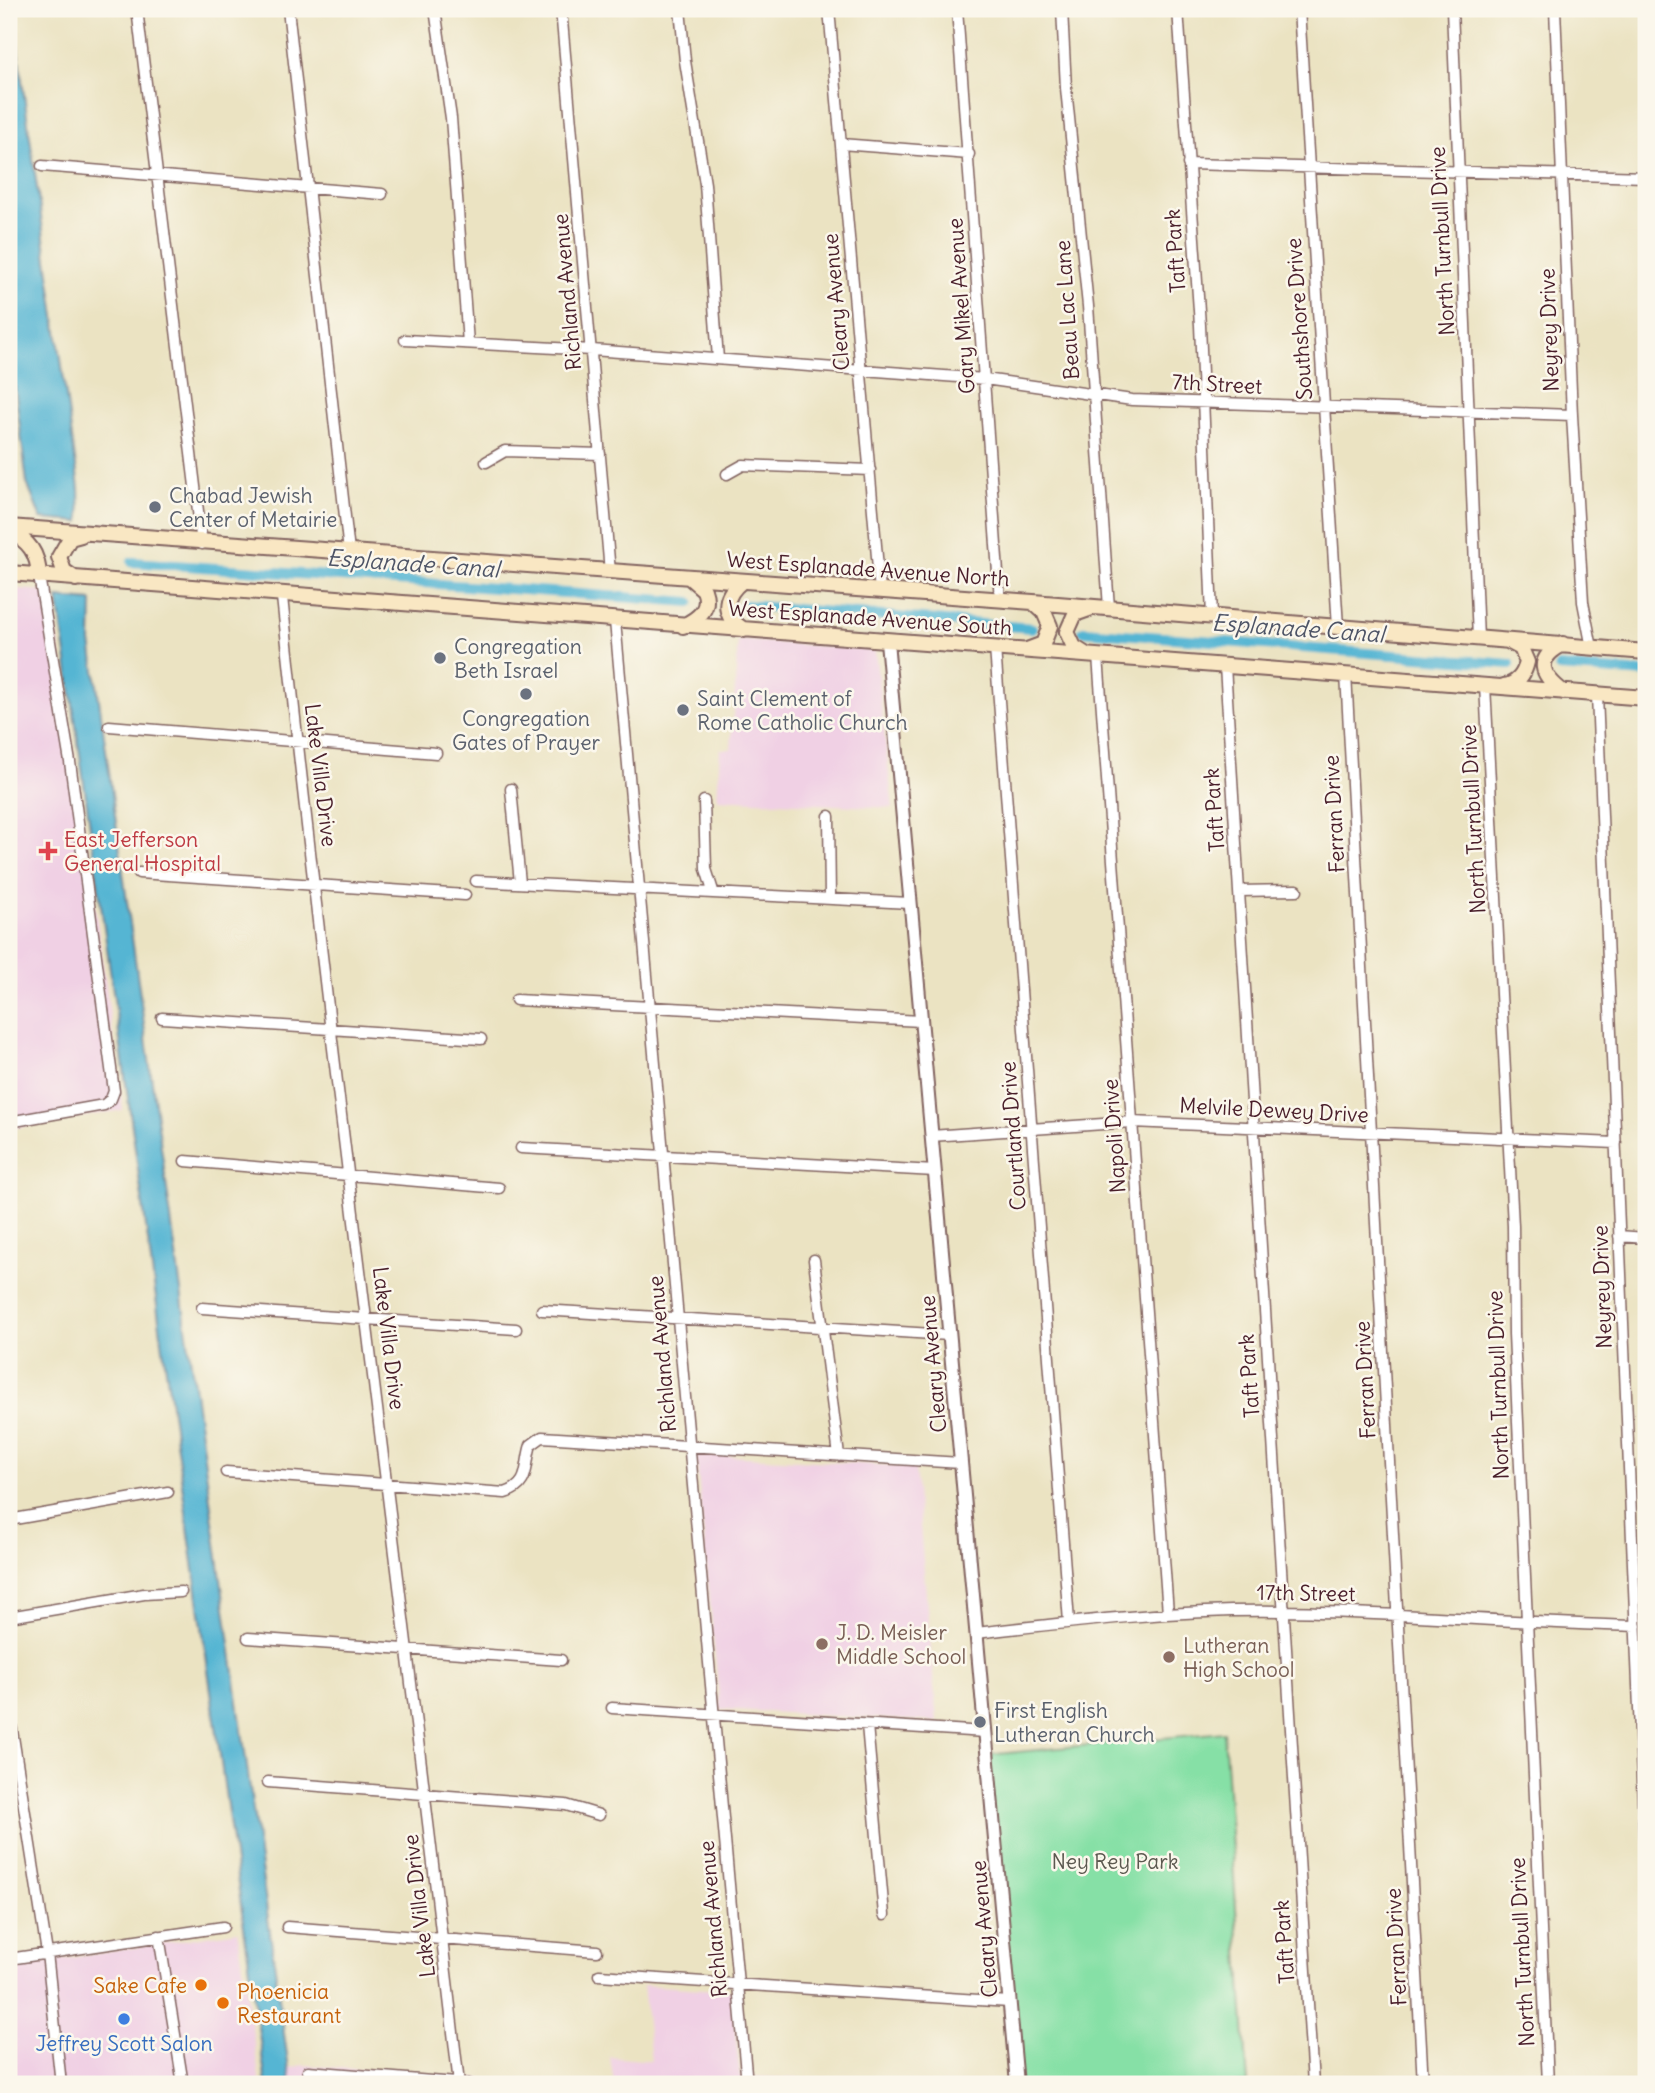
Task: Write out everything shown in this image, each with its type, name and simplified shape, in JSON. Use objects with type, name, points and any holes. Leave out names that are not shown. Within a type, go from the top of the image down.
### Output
[{"type":"main road","name":"West Esplanade Avenue North","points":[[9,529],[688,576],[1646,652]]},
{"type":"main road","points":[[9,529],[28,543],[38,562],[39,576]]},
{"type":"main road","points":[[84,580],[64,571],[59,557],[70,538],[86,534]]},
{"type":"main road","name":"West Esplanade Avenue South","points":[[9,573],[282,597],[1646,698]]},
{"type":"main road","points":[[683,626],[702,614],[706,606],[704,590],[688,576]]},
{"type":"main road","points":[[743,581],[732,589],[726,604],[728,616],[744,630]]},
{"type":"main road","points":[[1026,651],[1043,644],[1050,626],[1044,612],[1033,602]]},
{"type":"main road","points":[[1093,607],[1075,614],[1067,632],[1074,647],[1093,655]]},
{"type":"main road","points":[[1502,686],[1512,685],[1527,662],[1521,648],[1507,641]]},
{"type":"main road","points":[[1563,644],[1550,651],[1544,665],[1544,674],[1563,692]]},
{"type":"street","points":[[137,9],[202,544]]},
{"type":"street","points":[[288,9],[349,552]]},
{"type":"street","points":[[435,9],[451,118],[468,343]]},
{"type":"street","name":"Richland Avenue","points":[[561,9],[610,572]]},
{"type":"street","points":[[680,9],[685,61],[705,184],[718,359]]},
{"type":"street","name":"Cleary Avenue","points":[[829,9],[880,591]]},
{"type":"street","name":"Gary Mikel Avenue","points":[[957,9],[1000,600]]},
{"type":"street","name":"Beau Lac Lane","points":[[1062,9],[1109,608]]},
{"type":"street","name":"Taft Park","points":[[1178,9],[1203,403],[1212,617]]},
{"type":"street","name":"Southshore Drive","points":[[1299,9],[1338,627]]},
{"type":"street","name":"North Turnbull Drive","points":[[1452,9],[1478,639]]},
{"type":"street","name":"Neyrey Drive","points":[[1555,9],[1572,415],[1583,602],[1592,648]]},
{"type":"street","points":[[841,144],[969,154]]},
{"type":"street","points":[[1188,164],[1646,177]]},
{"type":"street","points":[[43,166],[382,194]]},
{"type":"street","name":"7th Street","points":[[405,340],[592,350],[985,379],[1093,395],[1203,403],[1572,415]]},
{"type":"street","points":[[486,462],[505,451],[600,454]]},
{"type":"street","points":[[727,474],[743,465],[870,470]]},
{"type":"street","points":[[9,1122],[104,1105],[111,1099],[114,1091],[70,762],[39,576]]},
{"type":"street","name":"Lake Villa Drive","points":[[282,597],[347,1175],[368,1319],[459,2084]]},
{"type":"street","name":"Richland Avenue","points":[[615,621],[747,2084]]},
{"type":"street","name":"Cleary Avenue","points":[[887,641],[1017,2084]]},
{"type":"street","name":"Courtland Drive","points":[[995,648],[1069,1622]]},
{"type":"street","name":"Napoli Drive","points":[[1093,655],[1132,1122],[1168,1613]]},
{"type":"street","name":"Taft Park","points":[[1225,666],[1313,2084]]},
{"type":"street","name":"Ferran Drive","points":[[1346,674],[1423,2084]]},
{"type":"street","name":"North Turnbull Drive","points":[[1485,685],[1548,2084]]},
{"type":"street","name":"Neyrey Drive","points":[[1597,695],[1644,1773],[1646,1878]]},
{"type":"street","points":[[109,726],[436,753]]},
{"type":"street","points":[[512,789],[520,883]]},
{"type":"street","points":[[704,801],[706,869],[713,891]]},
{"type":"street","points":[[830,816],[830,898]]},
{"type":"street","points":[[139,873],[465,895]]},
{"type":"street","points":[[476,881],[640,887],[910,903]]},
{"type":"street","points":[[1239,891],[1297,890]]},
{"type":"street","points":[[516,1000],[921,1021]]},
{"type":"street","points":[[162,1018],[481,1039]]},
{"type":"street","name":"Melvile Dewey Drive","points":[[931,1136],[1132,1122],[1616,1143]]},
{"type":"street","points":[[520,1148],[934,1171]]},
{"type":"street","points":[[185,1161],[499,1188]]},
{"type":"street","points":[[1619,1236],[1646,1238]]},
{"type":"street","points":[[814,1260],[839,1456]]},
{"type":"street","points":[[202,1308],[516,1329]]},
{"type":"street","points":[[542,1310],[678,1316],[949,1335]]},
{"type":"street","points":[[226,1472],[505,1493],[516,1490],[527,1475],[530,1445],[547,1437],[961,1463]]},
{"type":"street","points":[[9,1520],[168,1492]]},
{"type":"street","points":[[9,1618],[144,1594],[180,1592]]},
{"type":"street","name":"17th Street","points":[[976,1633],[1168,1613],[1283,1611],[1528,1624],[1636,1626]]},
{"type":"street","points":[[248,1638],[561,1660]]},
{"type":"street","points":[[612,1708],[713,1717],[985,1732]]},
{"type":"street","points":[[9,1711],[12,1760],[47,1953],[61,2084]]},
{"type":"street","points":[[867,1725],[884,1915]]},
{"type":"street","points":[[268,1782],[566,1805],[599,1815]]},
{"type":"street","points":[[9,1959],[223,1927]]},
{"type":"street","points":[[287,1927],[597,1951]]},
{"type":"street","points":[[159,1937],[183,2084]]},
{"type":"street","points":[[599,1975],[1009,2002]]},
{"type":"street","points":[[308,2071],[469,2084]]},
{"type":"shaded area","name":"East Jefferson General Hospital","points":[[9,588],[52,592],[123,1110],[9,1129]]},
{"type":"shaded area","points":[[738,640],[875,650],[893,808],[717,799],[720,749],[731,749]]},
{"type":"shaded area","name":"J. D. Meisler Middle School","points":[[696,1454],[915,1467],[937,1722],[720,1709]]},
{"type":"shaded area","points":[[238,1931],[260,2084],[9,2084],[9,1968]]},
{"type":"shaded area","points":[[643,1985],[731,1991],[740,2076],[922,2084],[614,2084],[610,2057],[651,2061]]},
{"type":"shaded area","points":[[303,2065],[541,2084],[292,2084],[289,2068]]},
{"type":"green space","name":"Ney Rey Park","points":[[1224,1732],[1248,2084],[1017,2084],[987,1755]]},
{"type":"water","points":[[9,9],[12,9],[79,488],[80,522],[41,519],[27,483],[9,339]]},
{"type":"water","points":[[58,598],[92,601],[91,642],[291,2084],[266,2084]]},
{"type":"waterway","name":"Esplanade Canal","points":[[132,562],[690,602]]},
{"type":"waterway","name":"Esplanade Canal","points":[[743,605],[1032,628]]},
{"type":"waterway","name":"Esplanade Canal","points":[[1083,631],[1510,664]]},
{"type":"waterway","name":"Esplanade Canal","points":[[1559,667],[1646,673]]},
{"type":"place","name":"Chabad Jewish Center of Metairie","points":[[155,507]]},
{"type":"place","name":"Congregation Beth Israel","points":[[440,658]]},
{"type":"place","name":"Congregation Gates of Prayer","points":[[526,694]]},
{"type":"place","name":"Saint Clement of Rome Catholic Church","points":[[683,710]]},
{"type":"place","name":"East Jefferson General Hospital","points":[[48,851]]},
{"type":"place","name":"J. D. Meisler Middle School","points":[[822,1644]]},
{"type":"place","name":"Lutheran High School","points":[[1169,1657]]},
{"type":"place","name":"First English Lutheran Church","points":[[980,1722]]},
{"type":"place","name":"Sake Cafe","points":[[201,1985]]},
{"type":"place","name":"Phoenicia Restaurant","points":[[223,2003]]},
{"type":"place","name":"Jeffrey Scott Salon","points":[[124,2019]]}]
